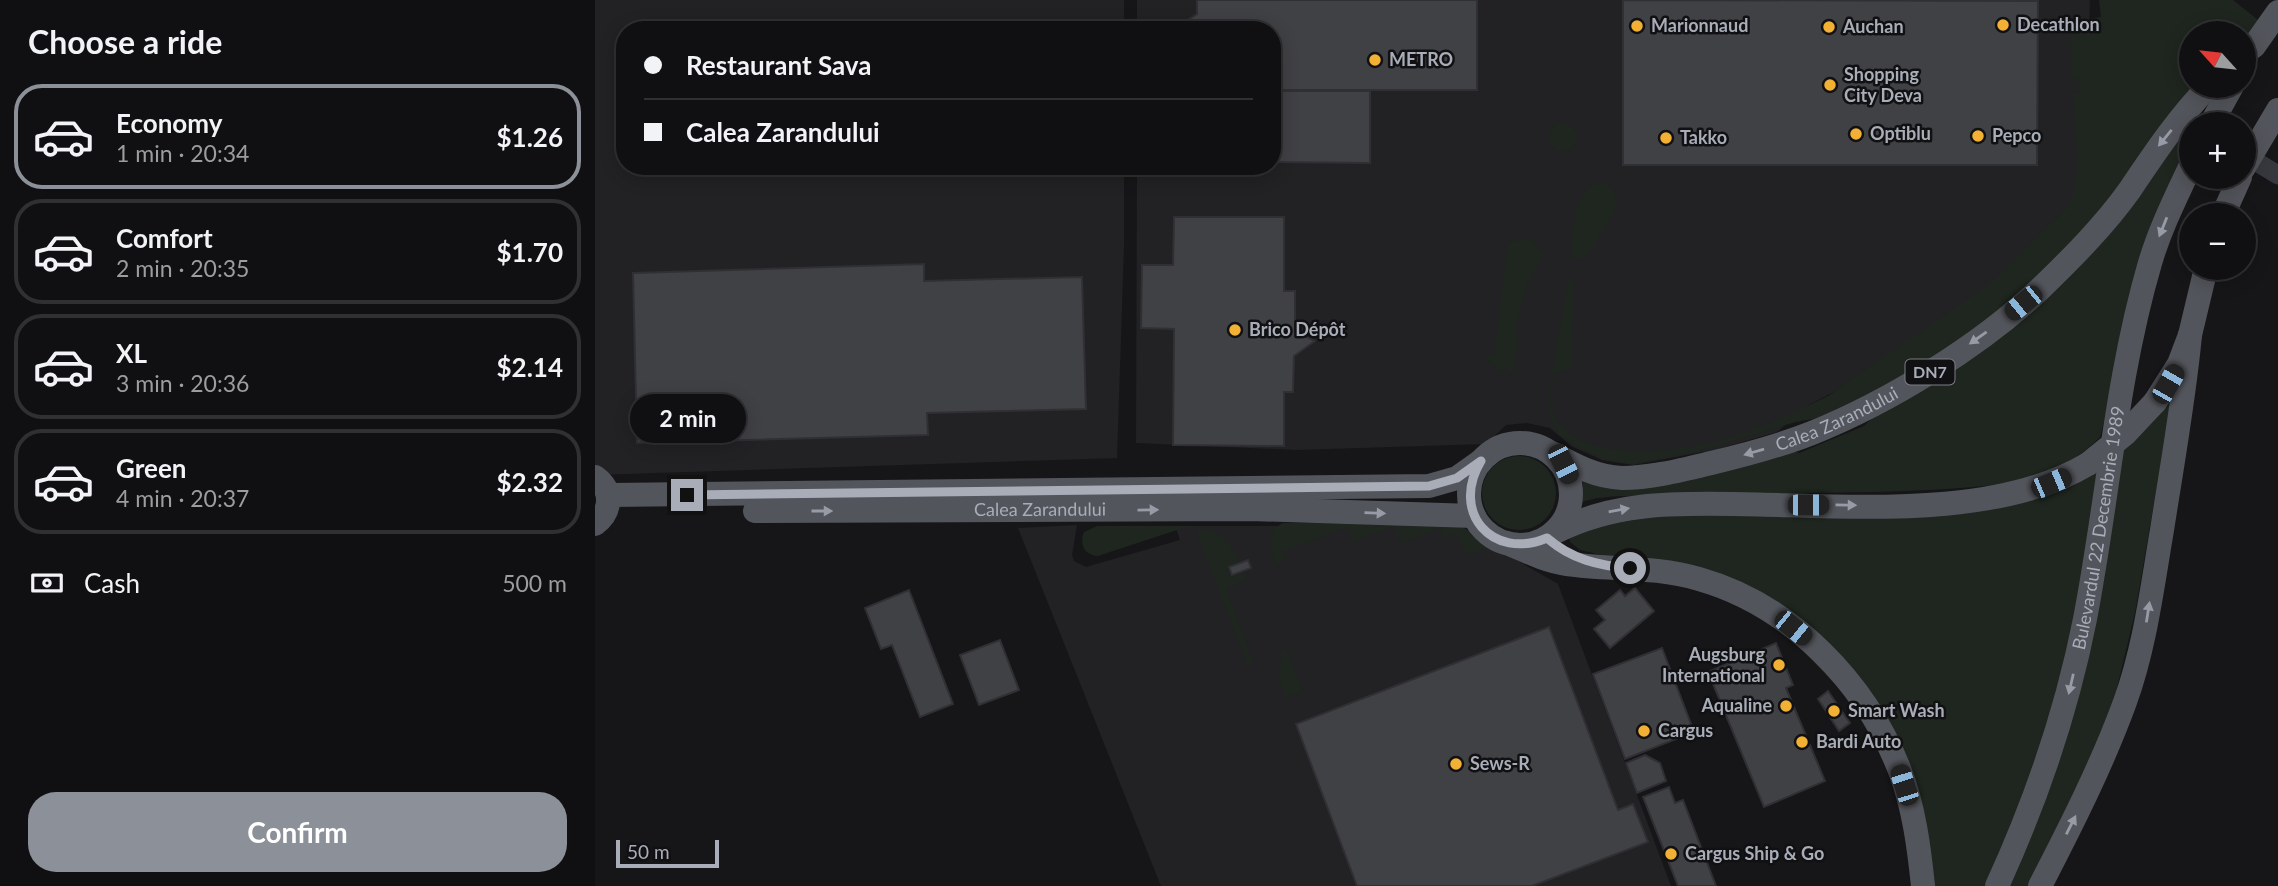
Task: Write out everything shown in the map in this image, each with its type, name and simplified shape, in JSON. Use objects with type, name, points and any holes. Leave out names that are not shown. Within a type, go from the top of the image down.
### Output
[{"type":"main road","points":[[2256,43],[2278,12]]},
{"type":"main road","name":"Calea Zarandului","points":[[601,502],[1429,486],[1457,478],[1492,450],[1523,442],[1539,446],[1603,475],[1623,478],[1681,470],[1756,452],[1812,433],[1865,408],[1930,371],[1992,328],[2038,291],[2080,248],[2128,191],[2155,150],[2199,98]]},
{"type":"main road","points":[[2256,148],[2278,110]]},
{"type":"main road","name":"Bulevardul 22 Decembrie 1989","points":[[1997,886],[2069,694],[2085,618],[2114,425],[2136,318],[2161,232],[2180,189]]},
{"type":"main road","points":[[1507,543],[1524,545],[1596,514],[1655,504],[1889,506],[2002,496],[2051,483],[2088,464],[2125,434],[2155,402],[2179,364],[2190,335],[2203,280]]},
{"type":"main road","points":[[2041,886],[2077,815],[2125,702],[2136,667],[2146,626],[2186,383],[2190,335]]},
{"type":"main road","points":[[1551,535],[1564,520],[1570,507],[1572,492],[1563,464],[1552,453]]},
{"type":"main road","points":[[1481,461],[1473,474],[1469,489],[1470,502],[1474,516],[1482,528],[1493,537],[1564,564],[1670,572],[1732,591],[1782,619],[1836,668],[1874,720],[1900,771],[1916,832],[1923,886]]},
{"type":"main road","name":"Calea Zarandului","points":[[601,502],[1251,509],[1474,516]]},
{"type":"main road","points":[[1551,535],[1568,555],[1612,567]]},
{"type":"street","points":[[2256,170],[2278,175]]},
{"type":"shaded area","points":[[595,0],[1124,0],[1124,21],[616,21],[616,175],[1124,175],[1117,458],[595,475]]},
{"type":"shaded area","points":[[1137,0],[2090,0],[2082,211],[2000,288],[1892,361],[1807,406],[1777,432],[1718,449],[1633,465],[1602,460],[1571,446],[1550,428],[1527,423],[1506,425],[1486,444],[1296,450],[1136,443],[1137,175],[1281,175],[1281,21],[1137,21]]},
{"type":"shaded area","points":[[2099,0],[2233,0],[2263,24],[2256,33],[2256,21],[2179,21],[2179,98],[2202,98],[2189,112],[2179,112],[2179,123],[2008,312],[1846,413],[1796,422],[1702,450],[1633,464],[1602,459],[1559,435],[1550,419],[1549,392],[1569,276],[1574,280],[1572,370],[1555,371],[1552,404],[1563,427],[1584,442],[1613,449],[1646,451],[1710,443],[1735,436],[1817,402],[1991,283],[2069,206],[2078,159],[2072,94],[2079,92],[2078,77],[2072,78],[2072,21],[2101,17]]},
{"type":"shaded area","points":[[1563,123],[1573,127],[1577,137],[1573,147],[1563,151],[1553,147],[1549,137],[1553,127]]},
{"type":"shaded area","points":[[2179,141],[2179,167],[2163,199],[2100,437],[2071,460],[2037,476],[1971,487],[1875,492],[1624,496],[1579,503],[1583,486],[1580,471],[1788,449],[1799,453],[1864,426],[1886,405],[1952,366],[2146,181]]},
{"type":"shaded area","points":[[1604,183],[1615,195],[1612,216],[1589,253],[1581,258],[1571,258],[1574,224],[1580,201],[1585,192],[1593,186]]},
{"type":"shaded area","points":[[1527,238],[1542,254],[1527,283],[1516,325],[1517,351],[1512,373],[1505,368],[1501,372],[1483,355],[1494,354],[1508,243]]},
{"type":"shaded area","points":[[2175,381],[2135,613],[2114,700],[2097,744],[2029,886],[2006,886],[2083,680],[2105,576],[2121,444]]},
{"type":"shaded area","points":[[1519,456],[1533,459],[1545,467],[1553,479],[1556,493],[1553,507],[1545,519],[1533,527],[1519,530],[1505,527],[1493,519],[1485,507],[1482,493],[1485,479],[1493,467],[1505,459]]},
{"type":"shaded area","points":[[2102,464],[2064,671],[2023,796],[1985,886],[1928,886],[1901,753],[1736,581],[1695,565],[1605,556],[1580,550],[1570,542],[1569,534],[1586,519],[1913,508]]},
{"type":"shaded area","points":[[1449,522],[1461,526],[1491,547],[1465,555],[1457,533],[1444,537],[1440,528],[1401,543],[1394,526],[1353,541],[1347,527],[1283,551],[1285,559],[1280,565],[1276,563],[1272,546],[1272,535],[1283,523]]},
{"type":"shaded area","points":[[1077,525],[1072,555],[1074,561],[1086,567],[1180,540],[1175,526],[1461,526],[1558,584],[1671,886],[1161,886],[1018,528]]},
{"type":"shaded area","points":[[1097,526],[1189,526],[1098,556],[1089,554],[1082,541],[1084,532]]},
{"type":"shaded area","points":[[1211,529],[1228,543],[1239,562],[1226,567],[1230,577],[1243,573],[1246,580],[1226,589],[1254,664],[1248,666],[1196,531]]},
{"type":"shaded area","points":[[1281,652],[1289,655],[1302,691],[1286,696],[1279,680]]},
{"type":"building","name":"METRO","points":[[1197,0],[1477,0],[1477,90],[1281,90],[1281,21],[1186,21],[1197,14]]},
{"type":"building","name":"Shopping City Deva","points":[[1623,0],[2038,1],[2037,165],[1623,165]]},
{"type":"building","points":[[1281,91],[1370,91],[1370,163],[1281,162]]},
{"type":"building","name":"Brico Dépôt","points":[[1174,217],[1284,217],[1284,291],[1295,291],[1295,331],[1315,341],[1294,356],[1293,392],[1284,392],[1284,446],[1173,445],[1174,329],[1141,328],[1142,265],[1173,265]]},
{"type":"building","points":[[924,264],[924,281],[1082,277],[1086,409],[927,413],[928,435],[637,443],[633,273]]},
{"type":"building","points":[[1248,560],[1251,568],[1232,575],[1229,567]]},
{"type":"building","points":[[1635,588],[1654,611],[1610,648],[1594,629],[1605,620],[1596,610],[1620,590],[1625,596]]},
{"type":"building","points":[[909,590],[953,704],[920,717],[892,645],[881,649],[865,608]]},
{"type":"building","name":"Sews-R","points":[[1549,627],[1618,810],[1633,804],[1648,842],[1532,886],[1357,886],[1296,724]]},
{"type":"building","points":[[1000,640],[1019,690],[979,705],[960,655]]},
{"type":"building","points":[[1776,643],[1793,685],[1786,688],[1825,781],[1764,807],[1708,672]]},
{"type":"building","points":[[1662,648],[1694,732],[1625,759],[1593,674]]},
{"type":"building","name":"Smart Wash","points":[[1828,691],[1850,723],[1839,731],[1818,699]]},
{"type":"building","points":[[1645,755],[1660,763],[1666,781],[1637,793],[1626,763]]},
{"type":"building","points":[[1669,787],[1675,803],[1683,800],[1716,886],[1678,886],[1643,797]]},
{"type":"place","name":"Decathlon","points":[[2003,25]]},
{"type":"place","name":"Marionnaud","points":[[1637,26]]},
{"type":"place","name":"Auchan","points":[[1829,27]]},
{"type":"place","name":"METRO","points":[[1375,60]]},
{"type":"place","name":"Shopping City Deva","points":[[1830,85]]},
{"type":"place","name":"Optiblu","points":[[1856,134]]},
{"type":"place","name":"Pepco","points":[[1978,136]]},
{"type":"place","name":"Takko","points":[[1666,138]]},
{"type":"place","name":"Brico Dépôt","points":[[1235,330]]},
{"type":"place","name":"Augsburg International","points":[[1779,665]]},
{"type":"place","name":"Aqualine","points":[[1786,706]]},
{"type":"place","name":"Smart Wash","points":[[1834,711]]},
{"type":"place","name":"Cargus","points":[[1644,731]]},
{"type":"place","name":"Bardi Auto","points":[[1802,742]]},
{"type":"place","name":"Sews-R","points":[[1456,764]]},
{"type":"place","name":"Cargus Ship & Go","points":[[1671,854]]},
{"type":"route","points":[[687,495],[1429,486],[1457,478],[1481,461],[1473,474],[1469,489],[1470,502],[1474,516],[1482,528],[1493,537],[1507,543],[1524,545],[1547,538],[1568,555],[1612,567],[1630,568]]}]
